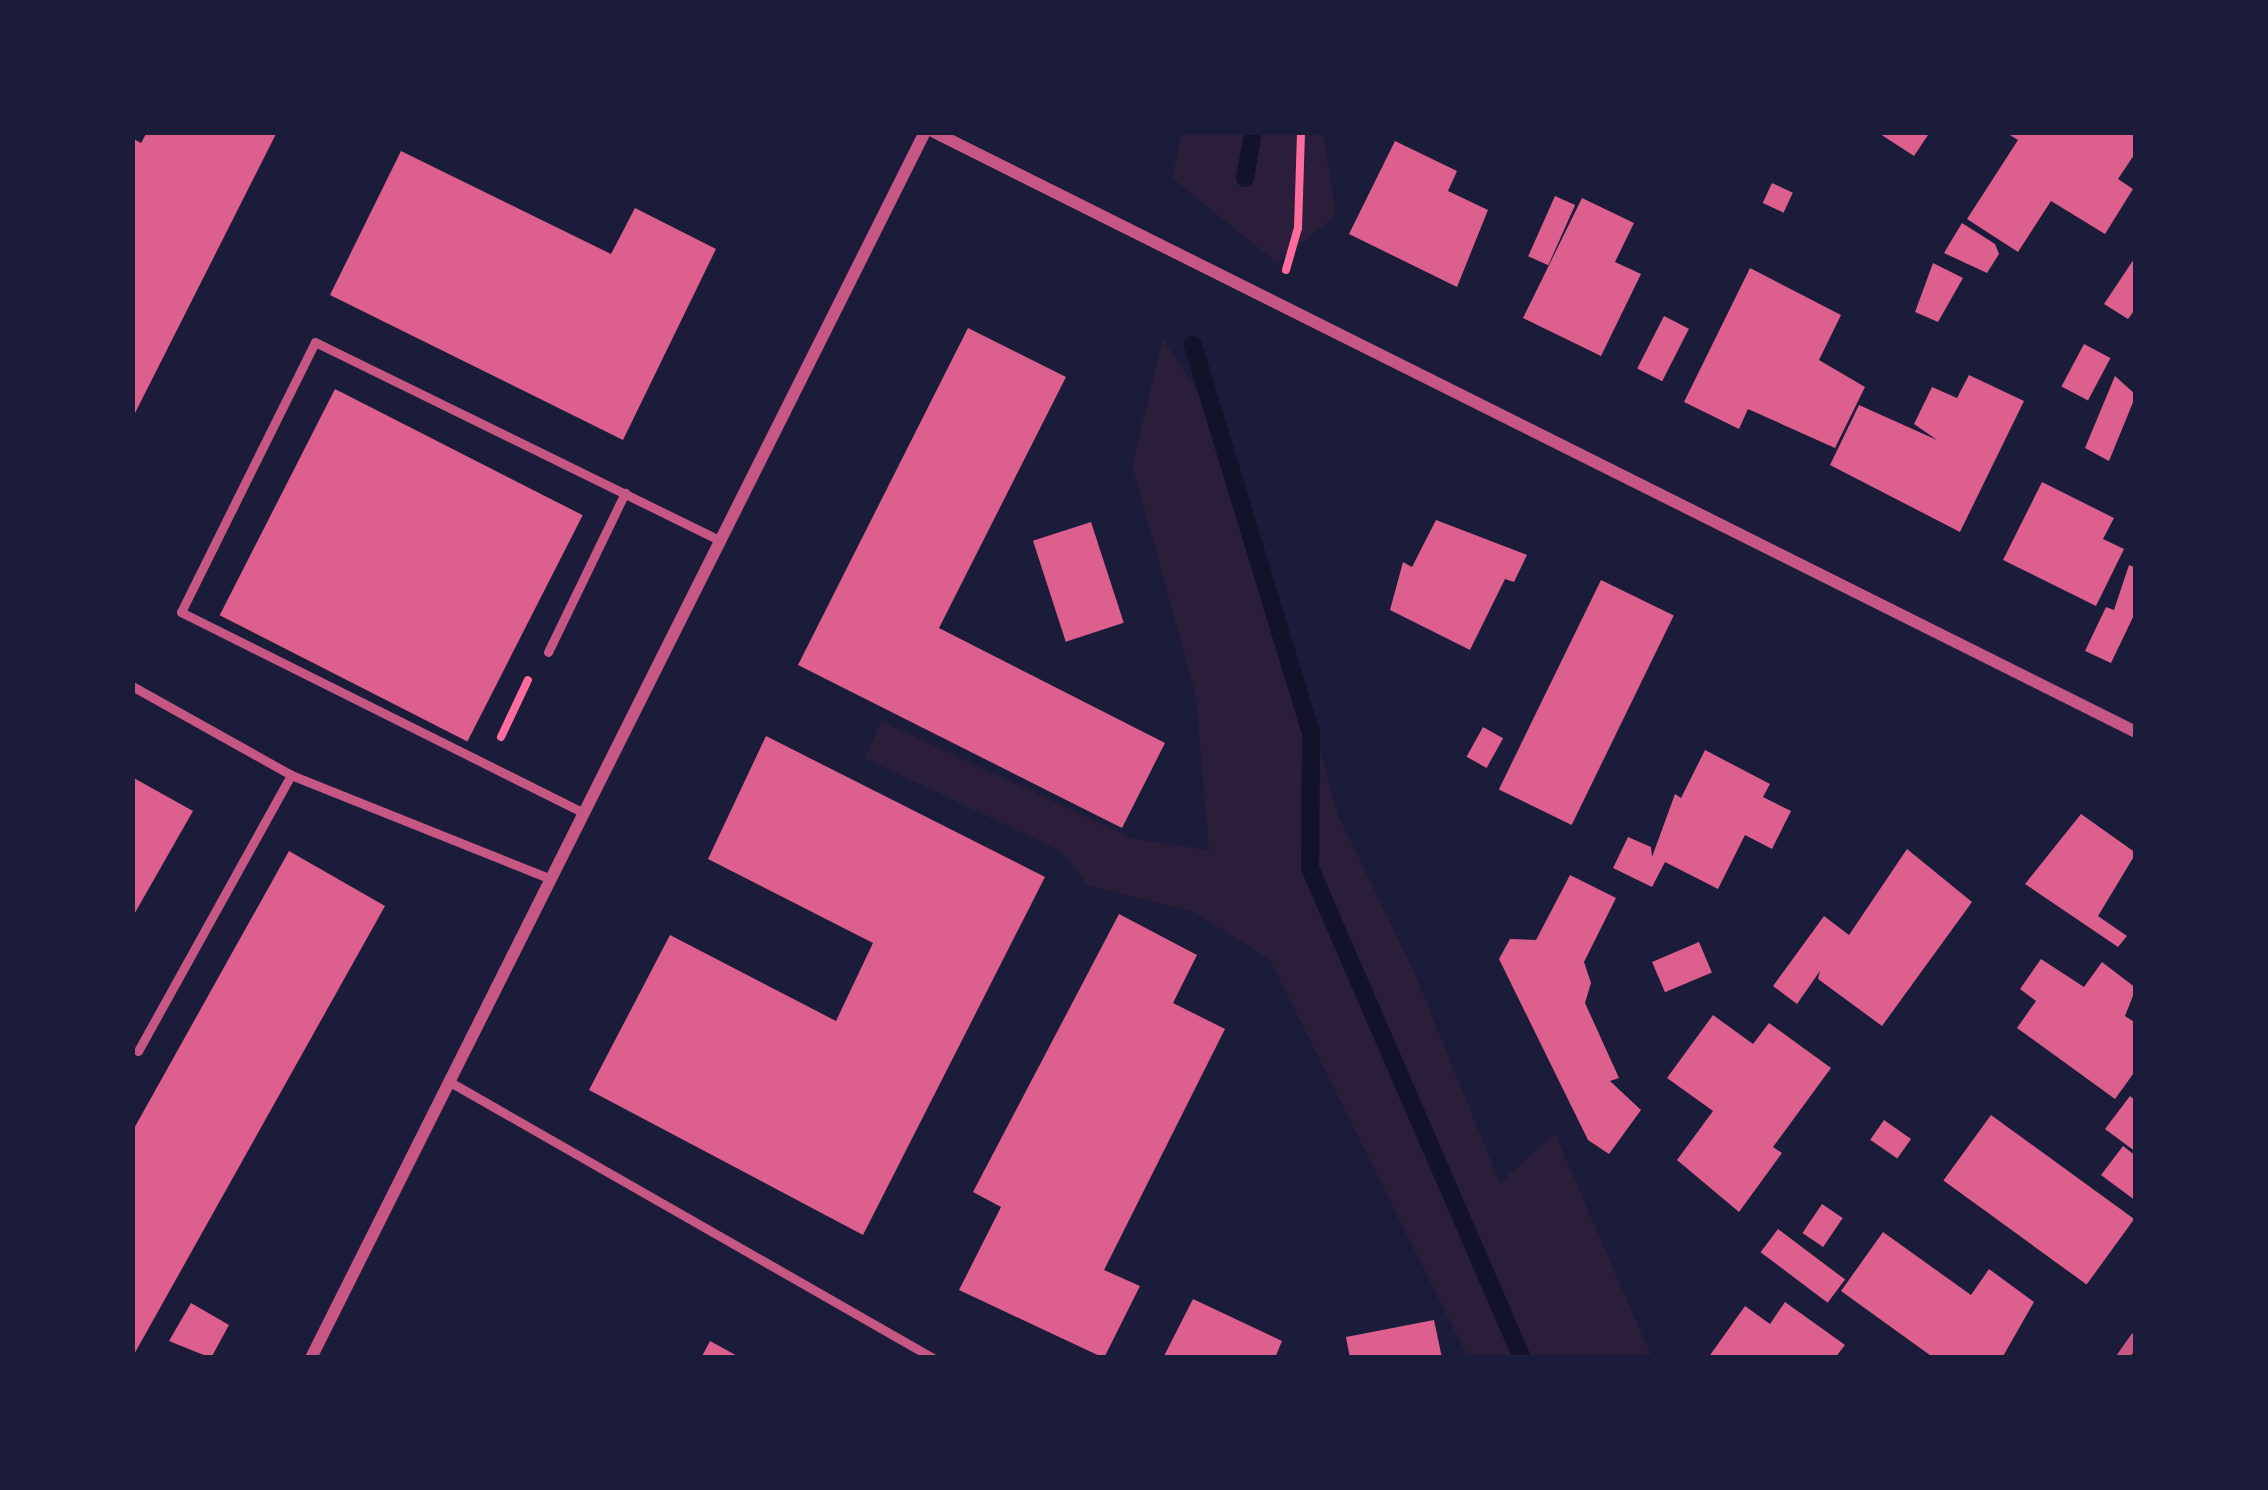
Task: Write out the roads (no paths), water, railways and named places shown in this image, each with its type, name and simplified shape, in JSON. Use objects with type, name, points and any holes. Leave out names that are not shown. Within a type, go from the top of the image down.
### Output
[{"type":"street","points":[[311,1358],[930,132],[1193,256],[2136,732]]},
{"type":"street","points":[[2122,1358],[2136,1338]]},
{"type":"lane","points":[[584,813],[181,612],[314,342],[721,541]]},
{"type":"lane","points":[[548,652],[625,494]]},
{"type":"lane","points":[[132,686],[290,775],[551,879]]},
{"type":"lane","points":[[138,1051],[290,775]]},
{"type":"lane","points":[[450,1082],[933,1358]]},
{"type":"waterway","points":[[1245,178],[1253,132]]},
{"type":"waterway","points":[[1193,345],[1311,733],[1310,868],[1522,1358]]}]
